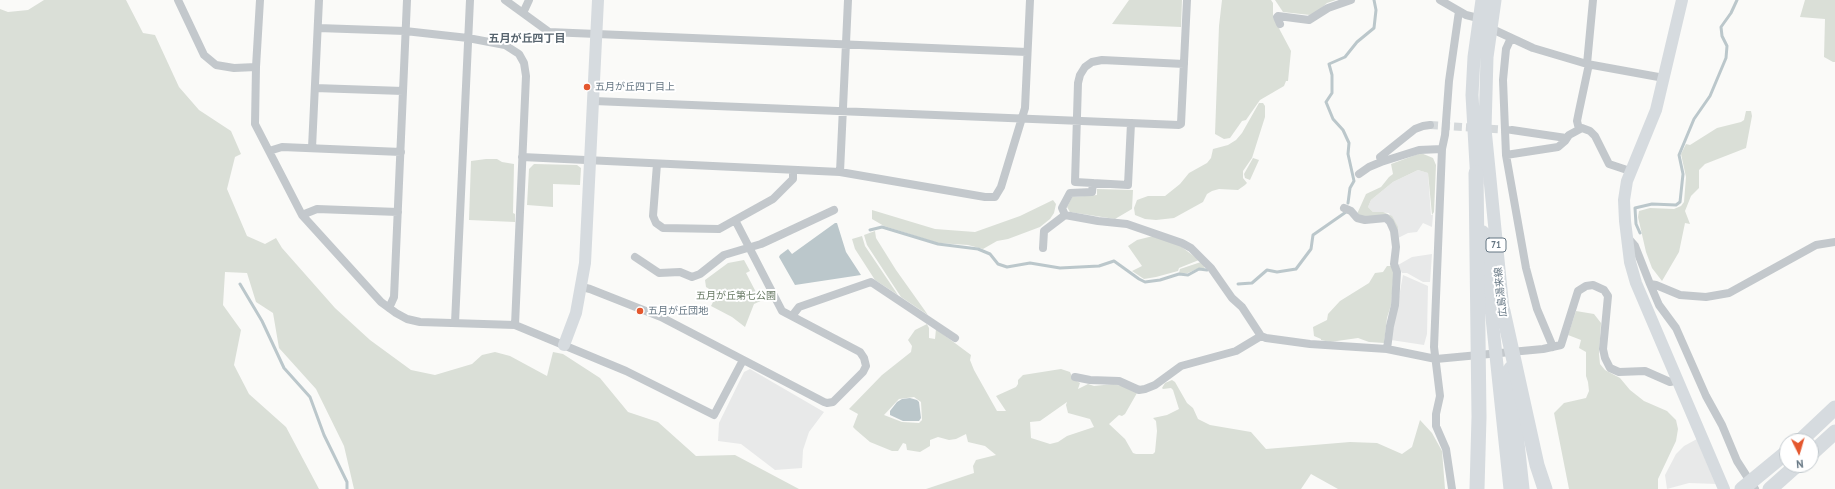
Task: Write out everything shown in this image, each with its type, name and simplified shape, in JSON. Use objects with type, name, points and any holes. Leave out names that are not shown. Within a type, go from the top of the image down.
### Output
[{"type":"highway","points":[[1476,173],[1479,403],[1477,489]]},
{"type":"highway","points":[[1503,311],[1537,465],[1545,489]]},
{"type":"highway","points":[[1808,433],[1835,408]]},
{"type":"highway","points":[[1819,446],[1835,432]]},
{"type":"highway","points":[[1742,489],[1779,459]]},
{"type":"highway","points":[[1770,489],[1789,473]]},
{"type":"highway","points":[[1775,489],[1790,473]]},
{"type":"main road","name":"広島湯来線","points":[[1482,0],[1478,18],[1472,95],[1476,173],[1510,489]]},
{"type":"main road","name":"広島湯来線","points":[[1495,0],[1490,28],[1485,87],[1485,129],[1503,311],[1523,489]]},
{"type":"street","points":[[178,0],[201,51],[207,58],[216,65],[224,67],[256,67]]},
{"type":"street","points":[[260,0],[256,67],[255,124],[302,215],[381,302],[389,308],[414,321],[515,325],[626,371],[714,415],[743,360]]},
{"type":"street","points":[[312,148],[319,0]]},
{"type":"street","points":[[389,308],[394,297],[407,0]]},
{"type":"street","points":[[455,323],[470,0]]},
{"type":"street","points":[[505,0],[549,32],[1027,52]]},
{"type":"street","points":[[523,13],[529,0]]},
{"type":"street","points":[[564,345],[576,313],[582,287],[586,252],[598,0]]},
{"type":"street","points":[[840,172],[848,0]]},
{"type":"street","points":[[522,158],[840,172],[985,197],[995,196],[1001,187],[1025,108],[1030,0]]},
{"type":"street","points":[[594,101],[1022,118],[1179,126],[1181,124],[1187,0]]},
{"type":"street","points":[[1280,24],[1277,17],[1278,16],[1309,20],[1328,8],[1351,0]]},
{"type":"street","points":[[1440,0],[1466,15],[1478,18]]},
{"type":"street","points":[[1578,129],[1579,110],[1588,64],[1593,0]]},
{"type":"street","points":[[1682,0],[1653,120],[1630,171],[1624,200],[1626,236],[1632,272],[1724,489]]},
{"type":"street","points":[[1452,489],[1446,449],[1436,426],[1436,414],[1440,396],[1434,347],[1442,149],[1445,135],[1449,81],[1459,11]]},
{"type":"street","points":[[318,28],[406,31],[499,43],[511,47],[524,63],[526,76],[515,325]]},
{"type":"street","points":[[1490,28],[1533,48],[1588,64],[1664,78]]},
{"type":"street","points":[[1511,38],[1506,50],[1503,80],[1506,155],[1520,240],[1528,275],[1537,309],[1553,347]]},
{"type":"street","points":[[1131,123],[1128,185],[1075,182],[1078,79],[1085,67],[1092,62],[1107,60],[1184,64]]},
{"type":"street","points":[[315,88],[403,91]]},
{"type":"street","points":[[1382,162],[1380,157],[1415,129],[1430,125]]},
{"type":"street","points":[[1506,155],[1558,147],[1565,141],[1566,138],[1578,129],[1585,129],[1595,136],[1611,166],[1630,171]]},
{"type":"street","points":[[1512,130],[1566,138]]},
{"type":"street","points":[[269,151],[282,147],[401,152]]},
{"type":"street","points":[[1359,174],[1369,167],[1419,150],[1442,149]]},
{"type":"street","points":[[657,164],[653,216],[659,226],[716,230],[773,199],[793,180],[793,170]]},
{"type":"street","points":[[1066,215],[1062,208],[1070,193],[1092,192],[1093,183]]},
{"type":"street","points":[[1344,208],[1351,211],[1357,218],[1365,220],[1386,218],[1390,222],[1394,231],[1396,247],[1394,264],[1397,272],[1395,305],[1387,349]]},
{"type":"street","points":[[302,215],[317,209],[398,212]]},
{"type":"street","points":[[635,257],[659,273],[680,272],[692,277],[700,274],[724,255],[749,248],[834,210]]},
{"type":"street","points":[[1043,248],[1044,231],[1066,215],[1098,221],[1127,224],[1182,243],[1191,248],[1212,268],[1232,298],[1242,307],[1261,336],[1289,342],[1387,349],[1445,360],[1541,350],[1561,345],[1578,291],[1583,287],[1593,285],[1604,290],[1608,296],[1603,349],[1605,358],[1610,368],[1619,372],[1645,371],[1670,382],[1678,380]]},
{"type":"street","points":[[582,287],[661,317],[824,402],[833,402],[863,372],[866,366],[864,358],[860,352],[782,311],[735,220]]},
{"type":"street","points":[[1626,236],[1635,246],[1659,305],[1676,328],[1706,396],[1722,425],[1734,456],[1755,489]]},
{"type":"street","points":[[1650,284],[1680,295],[1706,297],[1725,294],[1741,287],[1816,245],[1835,242]]},
{"type":"street","points":[[792,316],[799,308],[872,282],[955,338]]},
{"type":"street","points":[[1075,377],[1090,380],[1119,381],[1139,390],[1145,389],[1154,385],[1181,366],[1236,351],[1261,336]]},
{"type":"shaded area","points":[[1418,170],[1428,173],[1431,215],[1433,215],[1432,227],[1423,223],[1417,232],[1408,233],[1398,238],[1389,213],[1373,212],[1368,207],[1371,200],[1393,182]]},
{"type":"shaded area","points":[[837,223],[846,252],[861,275],[795,285],[779,257],[780,255],[788,249],[792,254]]},
{"type":"shaded area","points":[[1432,254],[1430,282],[1423,282],[1407,273],[1402,273],[1398,265],[1412,257]]},
{"type":"shaded area","points":[[1403,275],[1428,286],[1427,334],[1424,345],[1391,340]]},
{"type":"shaded area","points":[[750,369],[824,412],[809,432],[803,450],[802,468],[775,470],[741,444],[718,441],[719,423],[744,372]]},
{"type":"shaded area","points":[[910,398],[919,402],[921,418],[919,421],[903,421],[890,415],[890,411],[897,402],[902,399]]},
{"type":"shaded area","points":[[1697,439],[1717,484],[1689,483],[1667,489],[1665,475],[1676,454],[1684,446]]},
{"type":"green space","points":[[44,0],[126,0],[143,33],[155,35],[179,87],[199,110],[231,131],[241,154],[235,157],[227,189],[247,236],[265,244],[276,238],[282,248],[335,308],[370,340],[411,370],[435,375],[472,364],[482,355],[495,352],[510,356],[547,376],[553,352],[563,354],[600,378],[628,412],[658,422],[696,456],[735,455],[799,489],[354,489],[344,446],[316,389],[279,348],[273,313],[256,302],[247,273],[225,272],[223,305],[241,330],[234,365],[249,394],[286,427],[319,489],[0,489],[0,9],[8,12],[28,10]]},
{"type":"green space","points":[[1129,0],[1182,0],[1181,27],[1112,24]]},
{"type":"green space","points":[[1222,0],[1271,0],[1273,3],[1273,17],[1291,51],[1288,81],[1286,81],[1284,86],[1260,100],[1246,120],[1242,121],[1230,138],[1224,139],[1215,134],[1219,26]]},
{"type":"green space","points":[[1275,0],[1336,0],[1327,3],[1318,11],[1310,15],[1283,12]]},
{"type":"green space","points":[[1805,0],[1835,0],[1835,62],[1824,57],[1825,19],[1800,17]]},
{"type":"green space","points":[[1259,103],[1263,103],[1265,106],[1265,117],[1252,158],[1243,171],[1243,178],[1247,183],[1245,185],[1238,190],[1219,189],[1212,191],[1207,194],[1203,202],[1174,218],[1156,220],[1145,219],[1135,215],[1134,208],[1137,200],[1148,196],[1165,196],[1180,184],[1189,173],[1207,163],[1211,158],[1213,149],[1228,145],[1236,140],[1242,133]]},
{"type":"green space","points":[[1746,111],[1751,111],[1752,116],[1746,148],[1705,164],[1699,170],[1699,188],[1691,196],[1685,211],[1690,224],[1685,223],[1679,252],[1662,281],[1652,268],[1646,252],[1638,217],[1639,211],[1650,208],[1674,209],[1681,206],[1684,202],[1686,177],[1681,154],[1686,144],[1690,145],[1717,128],[1741,122],[1744,120]]},
{"type":"green space","points":[[1421,153],[1433,158],[1436,165],[1434,212],[1432,215],[1428,173],[1418,170],[1393,182],[1371,200],[1368,207],[1373,212],[1383,212],[1392,216],[1398,227],[1397,236],[1391,219],[1364,218],[1357,214],[1366,194],[1381,187],[1393,174],[1391,164]]},
{"type":"green space","points":[[1253,158],[1259,160],[1250,180],[1245,178],[1244,174]]},
{"type":"green space","points":[[497,159],[502,162],[514,164],[513,213],[515,214],[515,222],[469,220],[471,161]]},
{"type":"green space","points":[[534,164],[577,165],[581,168],[580,185],[553,184],[553,207],[527,205],[529,169]]},
{"type":"green space","points":[[1097,189],[1133,190],[1132,209],[1115,219],[1070,212],[1067,207],[1072,197],[1097,195]]},
{"type":"green space","points":[[1053,200],[1056,204],[1054,213],[1050,219],[1040,227],[1008,239],[997,241],[983,249],[968,245],[938,243],[884,226],[872,219],[872,210],[935,229],[975,232],[1020,216]]},
{"type":"green space","points":[[875,231],[876,238],[896,270],[928,315],[901,297],[867,245],[864,235]]},
{"type":"green space","points":[[862,236],[865,246],[898,295],[875,280],[855,249],[852,239]]},
{"type":"green space","points":[[1153,236],[1179,245],[1199,260],[1179,268],[1178,271],[1144,279],[1132,271],[1142,266],[1128,246],[1137,240]]},
{"type":"green space","name":"五月が丘第七公園","points":[[744,260],[750,271],[746,273],[758,296],[763,294],[765,299],[754,304],[745,327],[732,317],[711,306],[717,294],[706,287],[705,280],[728,263]]},
{"type":"green space","points":[[1201,262],[1205,267],[1204,268],[1199,268],[1188,273],[1179,273],[1180,269]]},
{"type":"green space","points":[[1387,266],[1392,266],[1394,270],[1391,305],[1387,318],[1384,343],[1369,342],[1358,338],[1330,342],[1321,340],[1314,336],[1313,327],[1327,320],[1328,314],[1340,301],[1369,283],[1375,273],[1383,272]]},
{"type":"green space","points":[[1576,311],[1594,314],[1601,323],[1599,354],[1600,364],[1605,370],[1620,378],[1630,390],[1644,401],[1667,411],[1676,420],[1678,429],[1676,441],[1658,479],[1658,489],[1569,489],[1554,413],[1564,403],[1586,398],[1589,391],[1586,376],[1586,352],[1579,348],[1581,340],[1568,335]]},
{"type":"green space","points":[[927,324],[929,328],[929,338],[935,339],[936,329],[971,355],[970,360],[974,370],[997,411],[1006,411],[996,396],[1016,387],[1018,380],[1023,375],[1061,369],[1070,372],[1073,379],[1080,383],[1078,389],[1088,384],[1094,386],[1113,384],[1126,387],[1137,393],[1125,414],[1122,416],[1119,415],[1109,424],[1125,439],[1133,453],[1136,454],[1153,454],[1155,452],[1157,431],[1156,421],[1153,418],[1167,415],[1179,409],[1173,390],[1171,388],[1162,388],[1165,383],[1172,380],[1175,382],[1187,403],[1193,408],[1198,419],[1210,425],[1251,432],[1266,449],[1350,442],[1377,443],[1402,454],[1412,447],[1420,420],[1432,433],[1442,451],[1445,489],[1338,489],[1311,474],[1301,489],[926,489],[974,473],[973,466],[976,460],[996,455],[985,446],[968,442],[966,434],[956,439],[949,440],[938,437],[930,440],[930,446],[920,452],[907,450],[906,444],[903,443],[898,451],[892,451],[870,442],[853,427],[858,414],[849,409],[882,375],[911,352],[912,346],[908,340],[915,330]],"holes":[[[914,397],[921,402],[922,420],[919,423],[902,422],[884,415],[899,399]],[[1067,402],[1066,405],[1068,413],[1090,419],[1094,427],[1067,436],[1058,442],[1050,444],[1031,438],[1030,422],[1040,421]]]},
{"type":"waterway","points":[[1348,203],[1350,188],[1354,181],[1348,154],[1349,143],[1343,130],[1333,119],[1326,102],[1332,93],[1332,75],[1329,64],[1345,57],[1357,42],[1374,28],[1376,10],[1374,0]]},
{"type":"waterway","points":[[1640,233],[1636,224],[1635,208],[1652,204],[1676,205],[1680,202],[1683,174],[1679,155],[1694,119],[1710,96],[1726,58],[1727,46],[1722,36],[1721,27],[1731,13],[1737,0]]},
{"type":"waterway","points":[[1238,284],[1252,283],[1267,270],[1277,272],[1296,269],[1311,249],[1313,235],[1346,212]]},
{"type":"waterway","points":[[870,230],[882,227],[938,244],[978,249],[990,254],[998,264],[1007,267],[1030,263],[1060,268],[1099,266],[1114,261],[1145,282],[1160,280],[1179,274],[1188,275],[1199,269],[1207,270]]},
{"type":"waterway","points":[[240,284],[262,321],[284,368],[310,397],[324,435],[347,482],[347,489]]},
{"type":"tunnel","points":[[1430,125],[1511,130]]},
{"type":"place","name":"五月が丘四丁目上","points":[[587,87]]},
{"type":"place","name":"五月が丘団地","points":[[640,311]]},
{"type":"district","name":"五月が丘四丁目","points":[[527,39]]}]
